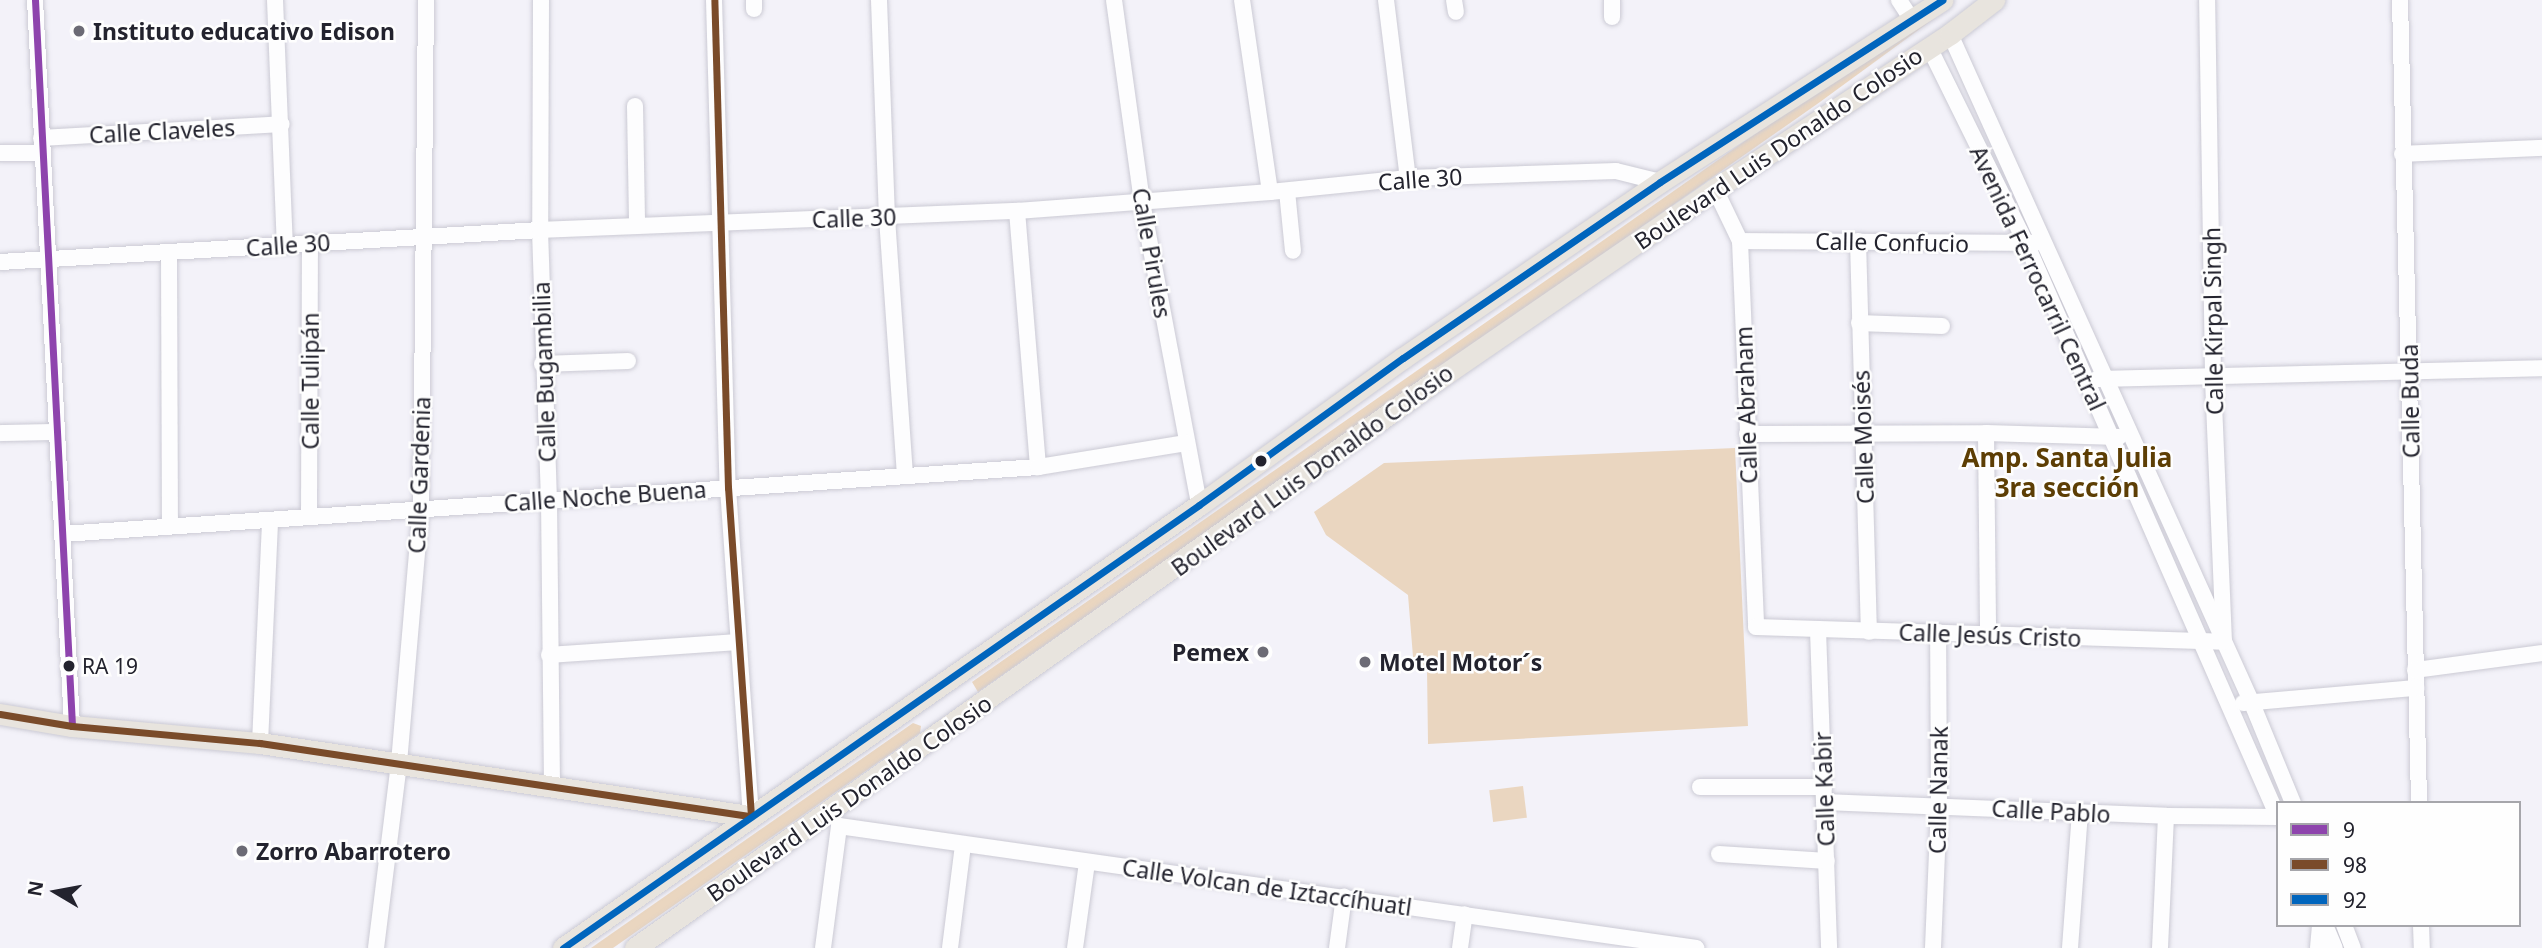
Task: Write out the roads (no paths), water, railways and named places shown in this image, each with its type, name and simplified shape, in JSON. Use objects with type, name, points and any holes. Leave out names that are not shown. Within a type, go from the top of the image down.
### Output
[{"type":"main road","name":"Boulevard Luis Donaldo Colosio","points":[[635,948],[833,820],[1441,377],[1715,188],[1950,34],[1994,0]]},
{"type":"main road","name":"Boulevard Luis Donaldo Colosio","points":[[563,948],[1199,505],[1403,358],[1660,182],[1912,20],[1934,2]]},
{"type":"main road","points":[[0,714],[72,726],[260,743],[751,817]]},
{"type":"street","points":[[35,0],[46,262],[72,726]]},
{"type":"street","points":[[275,0],[285,246]]},
{"type":"street","name":"Calle Gardenia","points":[[376,948],[399,763],[421,508],[426,0]]},
{"type":"street","name":"Calle Bugambilia","points":[[541,0],[540,230],[542,364],[549,499],[552,785]]},
{"type":"street","points":[[714,0],[718,223],[728,488],[751,817]]},
{"type":"street","points":[[878,0],[887,218],[905,474]]},
{"type":"street","name":"Calle Pirules","points":[[1114,0],[1142,202],[1199,505]]},
{"type":"street","points":[[1241,0],[1270,192]]},
{"type":"street","points":[[1386,0],[1408,177]]},
{"type":"street","points":[[1612,0],[1612,17]]},
{"type":"street","points":[[1899,0],[1912,20]]},
{"type":"street","name":"Calle Kirpal Singh","points":[[2207,0],[2213,374],[2224,642]]},
{"type":"street","name":"Calle Buda","points":[[2400,0],[2419,801]]},
{"type":"street","name":"Avenida Ferrocarril Central","points":[[1950,34],[2251,701],[2292,801]]},
{"type":"street","name":"Avenida Ferrocarril Central","points":[[1929,47],[2026,243],[2276,812]]},
{"type":"street","points":[[635,106],[637,226]]},
{"type":"street","name":"Calle Claveles","points":[[0,153],[41,145],[282,124]]},
{"type":"street","points":[[2402,154],[2542,148]]},
{"type":"street","name":"Calle 30","points":[[0,262],[46,262],[540,230],[1017,211],[1287,191],[1408,177],[1616,171],[1660,182]]},
{"type":"street","name":"Calle Abraham","points":[[1715,188],[1740,240],[1756,627]]},
{"type":"street","points":[[1287,191],[1293,251]]},
{"type":"street","points":[[1017,211],[1038,467]]},
{"type":"street","name":"Calle Confucio","points":[[1740,240],[2045,243]]},
{"type":"street","name":"Calle Moisés","points":[[1858,241],[1869,632]]},
{"type":"street","name":"Calle Tulipán","points":[[309,517],[310,244]]},
{"type":"street","points":[[169,253],[170,524]]},
{"type":"street","points":[[1859,323],[1942,326]]},
{"type":"street","points":[[542,364],[628,361]]},
{"type":"street","points":[[2084,379],[2542,368]]},
{"type":"street","points":[[0,433],[57,432]]},
{"type":"street","points":[[1747,434],[1986,433],[2132,438]]},
{"type":"street","points":[[1986,433],[1988,635]]},
{"type":"street","name":"Calle Noche Buena","points":[[63,534],[170,524],[270,520],[905,474],[1038,467],[1186,443]]},
{"type":"street","points":[[260,743],[270,520]]},
{"type":"street","name":"Calle Jesús Cristo","points":[[1756,627],[2224,642]]},
{"type":"street","name":"Calle Kabir","points":[[1818,630],[1829,948]]},
{"type":"street","name":"Calle Nanak","points":[[1933,948],[1939,805],[1938,632]]},
{"type":"street","points":[[549,655],[738,642]]},
{"type":"street","points":[[2416,670],[2542,653]]},
{"type":"street","points":[[2230,707],[2251,701],[2416,688]]},
{"type":"street","name":"Calle Pablo","points":[[1700,786],[1939,805],[2166,816],[2276,817]]},
{"type":"street","points":[[2070,948],[2080,812]]},
{"type":"street","points":[[2160,948],[2166,816]]},
{"type":"street","points":[[823,948],[833,820]]},
{"type":"street","name":"Calle Volcan de Iztaccíhuatl","points":[[833,820],[963,845],[1344,896],[1696,948]]},
{"type":"street","points":[[950,948],[963,845]]},
{"type":"street","points":[[1719,854],[1827,861]]},
{"type":"street","points":[[1075,948],[1087,863]]},
{"type":"street","points":[[1337,948],[1344,896]]},
{"type":"street","points":[[1460,948],[1465,914]]},
{"type":"street","points":[[2318,948],[2323,927]]},
{"type":"street","points":[[2324,927],[2334,948]]},
{"type":"street","points":[[2345,927],[2353,948]]},
{"type":"street","points":[[2421,927],[2422,948]]},
{"type":"street","points":[[1583,948],[1585,931]]},
{"type":"place","name":"Instituto educativo Edison","points":[[79,31]]},
{"type":"place","name":"Pemex","points":[[1263,652]]},
{"type":"place","name":"Motel Motor´s","points":[[1365,662]]},
{"type":"place","name":"RA 19","points":[[69,666]]},
{"type":"place","name":"Zorro Abarrotero","points":[[242,851]]},
{"type":"district","name":"Amp. Santa Julia 3ra sección","points":[[2067,473]]}]
